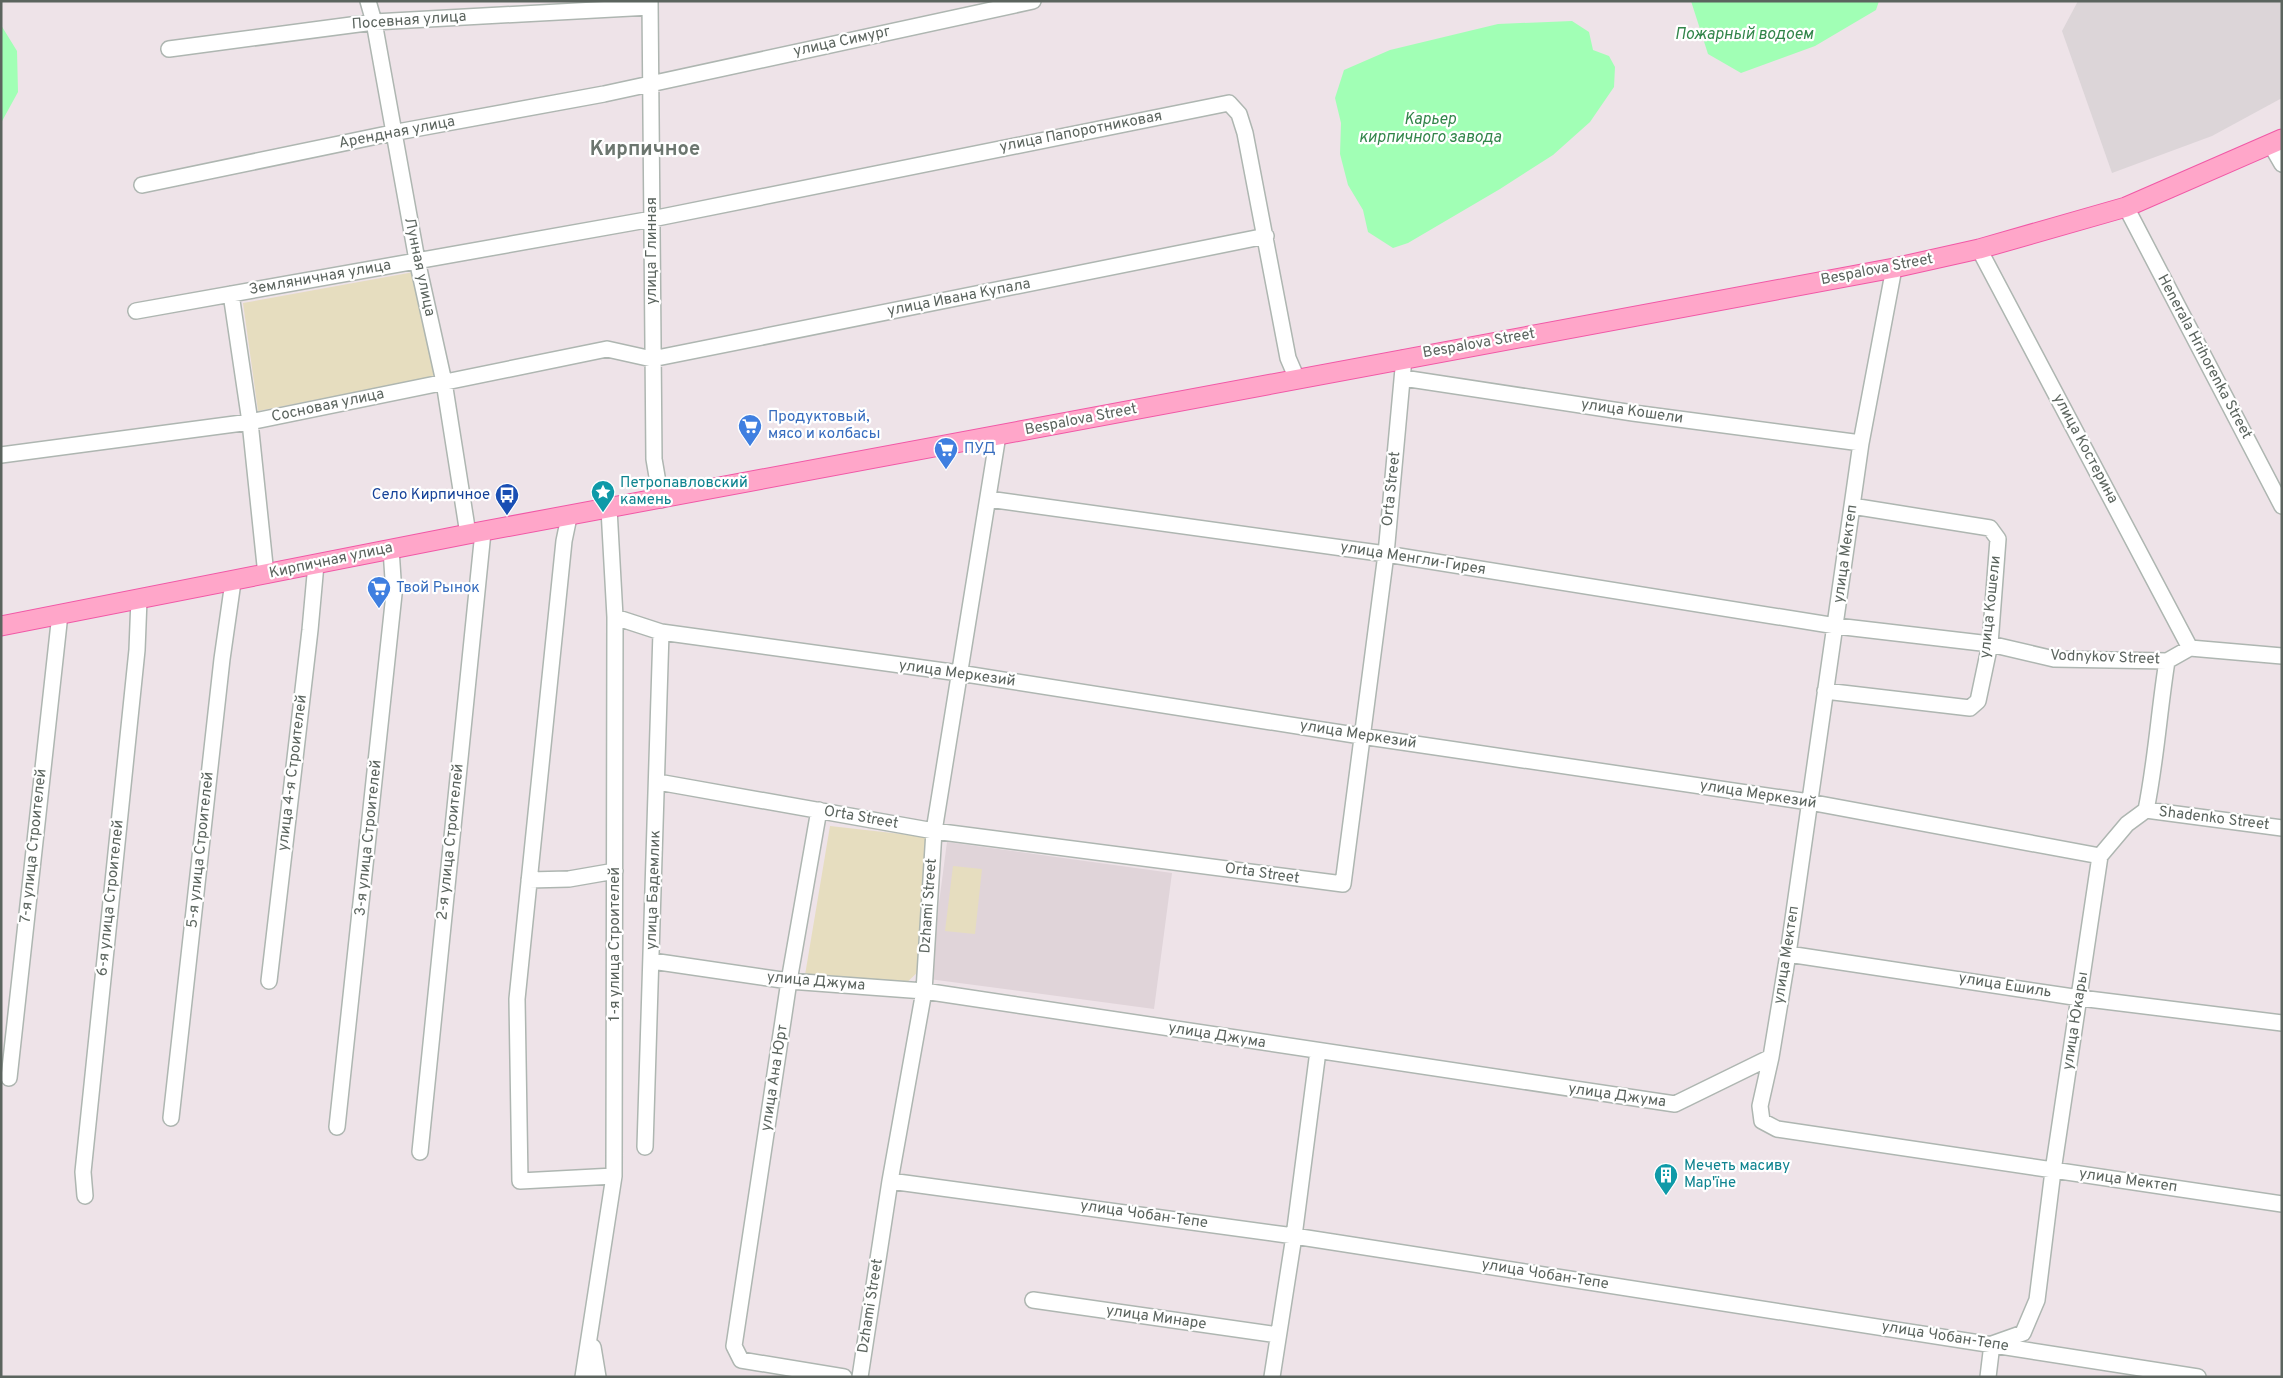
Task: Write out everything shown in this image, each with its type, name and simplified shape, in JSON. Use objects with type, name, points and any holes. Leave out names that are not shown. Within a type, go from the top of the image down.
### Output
[{"type":"main road","name":"Bespalova Street","points":[[661,500],[1297,380],[1404,358],[1894,268],[1979,250],[2126,207],[2276,142]]},
{"type":"main road","name":"Кирпичная улица","points":[[1,626],[233,582],[391,549],[661,500]]},
{"type":"street","name":"Лунная улица","points":[[368,1],[374,22],[392,133],[417,260],[476,533]]},
{"type":"street","name":"улица Симург","points":[[651,83],[1033,1]]},
{"type":"street","name":"Посевная улица","points":[[169,49],[374,22],[650,4]]},
{"type":"street","name":"улица Глинная","points":[[650,4],[654,459],[661,500]]},
{"type":"street","name":"Арендная улица","points":[[142,185],[392,133],[604,94],[651,83]]},
{"type":"street","name":"улица Папоротниковая","points":[[652,219],[1229,103],[1239,114],[1245,133],[1288,358],[1297,380]]},
{"type":"street","points":[[2276,142],[2282,164]]},
{"type":"street","name":"Henerala Hrihorenka Street","points":[[2126,207],[2282,506]]},
{"type":"street","name":"Земляничная улица","points":[[136,311],[652,219]]},
{"type":"street","name":"улица Ивана Купала","points":[[652,359],[1266,236]]},
{"type":"street","name":"улица Костерина","points":[[1979,250],[2190,648]]},
{"type":"street","name":"улица Мектеп","points":[[1894,268],[1852,506],[1788,954],[1771,1057],[1760,1106],[1762,1121],[1777,1129],[2282,1204]]},
{"type":"street","points":[[231,294],[250,422],[266,574]]},
{"type":"street","name":"Сосновая улица","points":[[1,455],[250,422],[607,349],[652,359]]},
{"type":"street","name":"Orta Street","points":[[658,782],[934,831],[1343,884],[1386,554],[1404,358]]},
{"type":"street","name":"улица Кошели","points":[[1403,378],[1633,413],[1862,443]]},
{"type":"street","name":"Dzhami Street","points":[[860,1377],[890,1181],[924,991],[934,831],[998,435]]},
{"type":"street","name":"улица Менгли-Гирея","points":[[988,499],[1386,554],[1836,626]]},
{"type":"street","name":"улица Кошели","points":[[1825,691],[1970,708],[1978,701],[1990,644],[1998,539],[1990,528],[1852,506]]},
{"type":"street","name":"1-я улица Строителей","points":[[583,1377],[614,1176],[615,871],[613,724],[615,617],[613,552],[609,509]]},
{"type":"street","points":[[569,516],[564,541],[516,999],[520,1181],[614,1176]]},
{"type":"street","name":"2-я улица Строителей","points":[[420,1152],[476,533]]},
{"type":"street","name":"3-я улица Строителей","points":[[337,1127],[393,604],[391,549]]},
{"type":"street","name":"улица 4-я Строителей","points":[[269,981],[316,564]]},
{"type":"street","name":"5-я улица Строителей","points":[[171,1118],[221,668],[233,582]]},
{"type":"street","name":"6-я улица Строителей","points":[[85,1196],[83,1172],[137,650],[139,600]]},
{"type":"street","name":"7-я улица Строителей","points":[[9,1078],[60,614]]},
{"type":"street","name":"улица Меркезий","points":[[615,617],[661,632],[960,674],[1361,736],[1809,802],[2100,856]]},
{"type":"street","name":"Vodnykov Street","points":[[1836,626],[1990,644],[2054,659],[2167,661],[2190,648]]},
{"type":"street","name":"улица Бадемлик","points":[[645,1148],[658,782],[661,632]]},
{"type":"street","points":[[2190,648],[2282,656]]},
{"type":"street","points":[[2100,856],[2127,824],[2146,810],[2153,774],[2159,713],[2167,661]]},
{"type":"street","name":"улица Ана Юрт","points":[[819,810],[789,981],[734,1346],[741,1360],[844,1377]]},
{"type":"street","name":"Shadenko Street","points":[[2146,810],[2282,828]]},
{"type":"street","name":"улица Юкары","points":[[1992,1344],[2023,1333],[2037,1300],[2053,1171],[2100,856]]},
{"type":"street","points":[[529,880],[569,878],[615,871]]},
{"type":"street","name":"улица Ешиль","points":[[1788,954],[2080,998],[2282,1023]]},
{"type":"street","name":"улица Джума","points":[[652,961],[789,981],[924,991],[1675,1104],[1771,1057]]},
{"type":"street","points":[[1272,1377],[1294,1236],[1318,1051]]},
{"type":"street","name":"улица Чобан-Тепе","points":[[890,1181],[1294,1236],[2198,1377]]},
{"type":"street","name":"улица Минаре","points":[[1033,1300],[1278,1335]]},
{"type":"street","points":[[593,1313],[592,1341],[598,1377]]},
{"type":"street","points":[[1988,1377],[1992,1344]]},
{"type":"shaded area","points":[[2078,1],[2282,1],[2282,98],[2212,136],[2112,173],[2062,31]]},
{"type":"shaded area","points":[[414,272],[434,377],[258,411],[243,303]]},
{"type":"shaded area","points":[[830,826],[928,837],[919,971],[904,985],[805,975]]},
{"type":"shaded area","points":[[947,842],[1172,873],[1154,1009],[929,979]]},
{"type":"shaded area","points":[[953,866],[982,869],[975,934],[945,931]]},
{"type":"water","name":"Пожарный водоем","points":[[1691,1],[1879,1],[1876,10],[1815,46],[1741,73],[1708,54]]},
{"type":"water","name":"Карьер кирпичного завода","points":[[1572,21],[1589,32],[1593,50],[1609,56],[1615,67],[1614,87],[1590,122],[1553,155],[1500,189],[1408,243],[1393,248],[1368,232],[1363,210],[1348,185],[1340,154],[1341,123],[1335,98],[1344,70],[1390,50],[1498,24]]},
{"type":"water","points":[[1,25],[17,51],[18,92],[1,123]]},
{"type":"place","name":"Продуктовый, мясо и колбасы","points":[[750,447]]},
{"type":"place","name":"ПУД","points":[[946,470]]},
{"type":"place","name":"Петропавловский камень","points":[[603,513]]},
{"type":"place","name":"Село Кирпичное","points":[[507,516]]},
{"type":"place","name":"Твой Рынок","points":[[379,609]]},
{"type":"place","name":"Мечеть масиву Мар'їне","points":[[1666,1196]]},
{"type":"district","name":"Кирпичное","points":[[645,150]]}]
